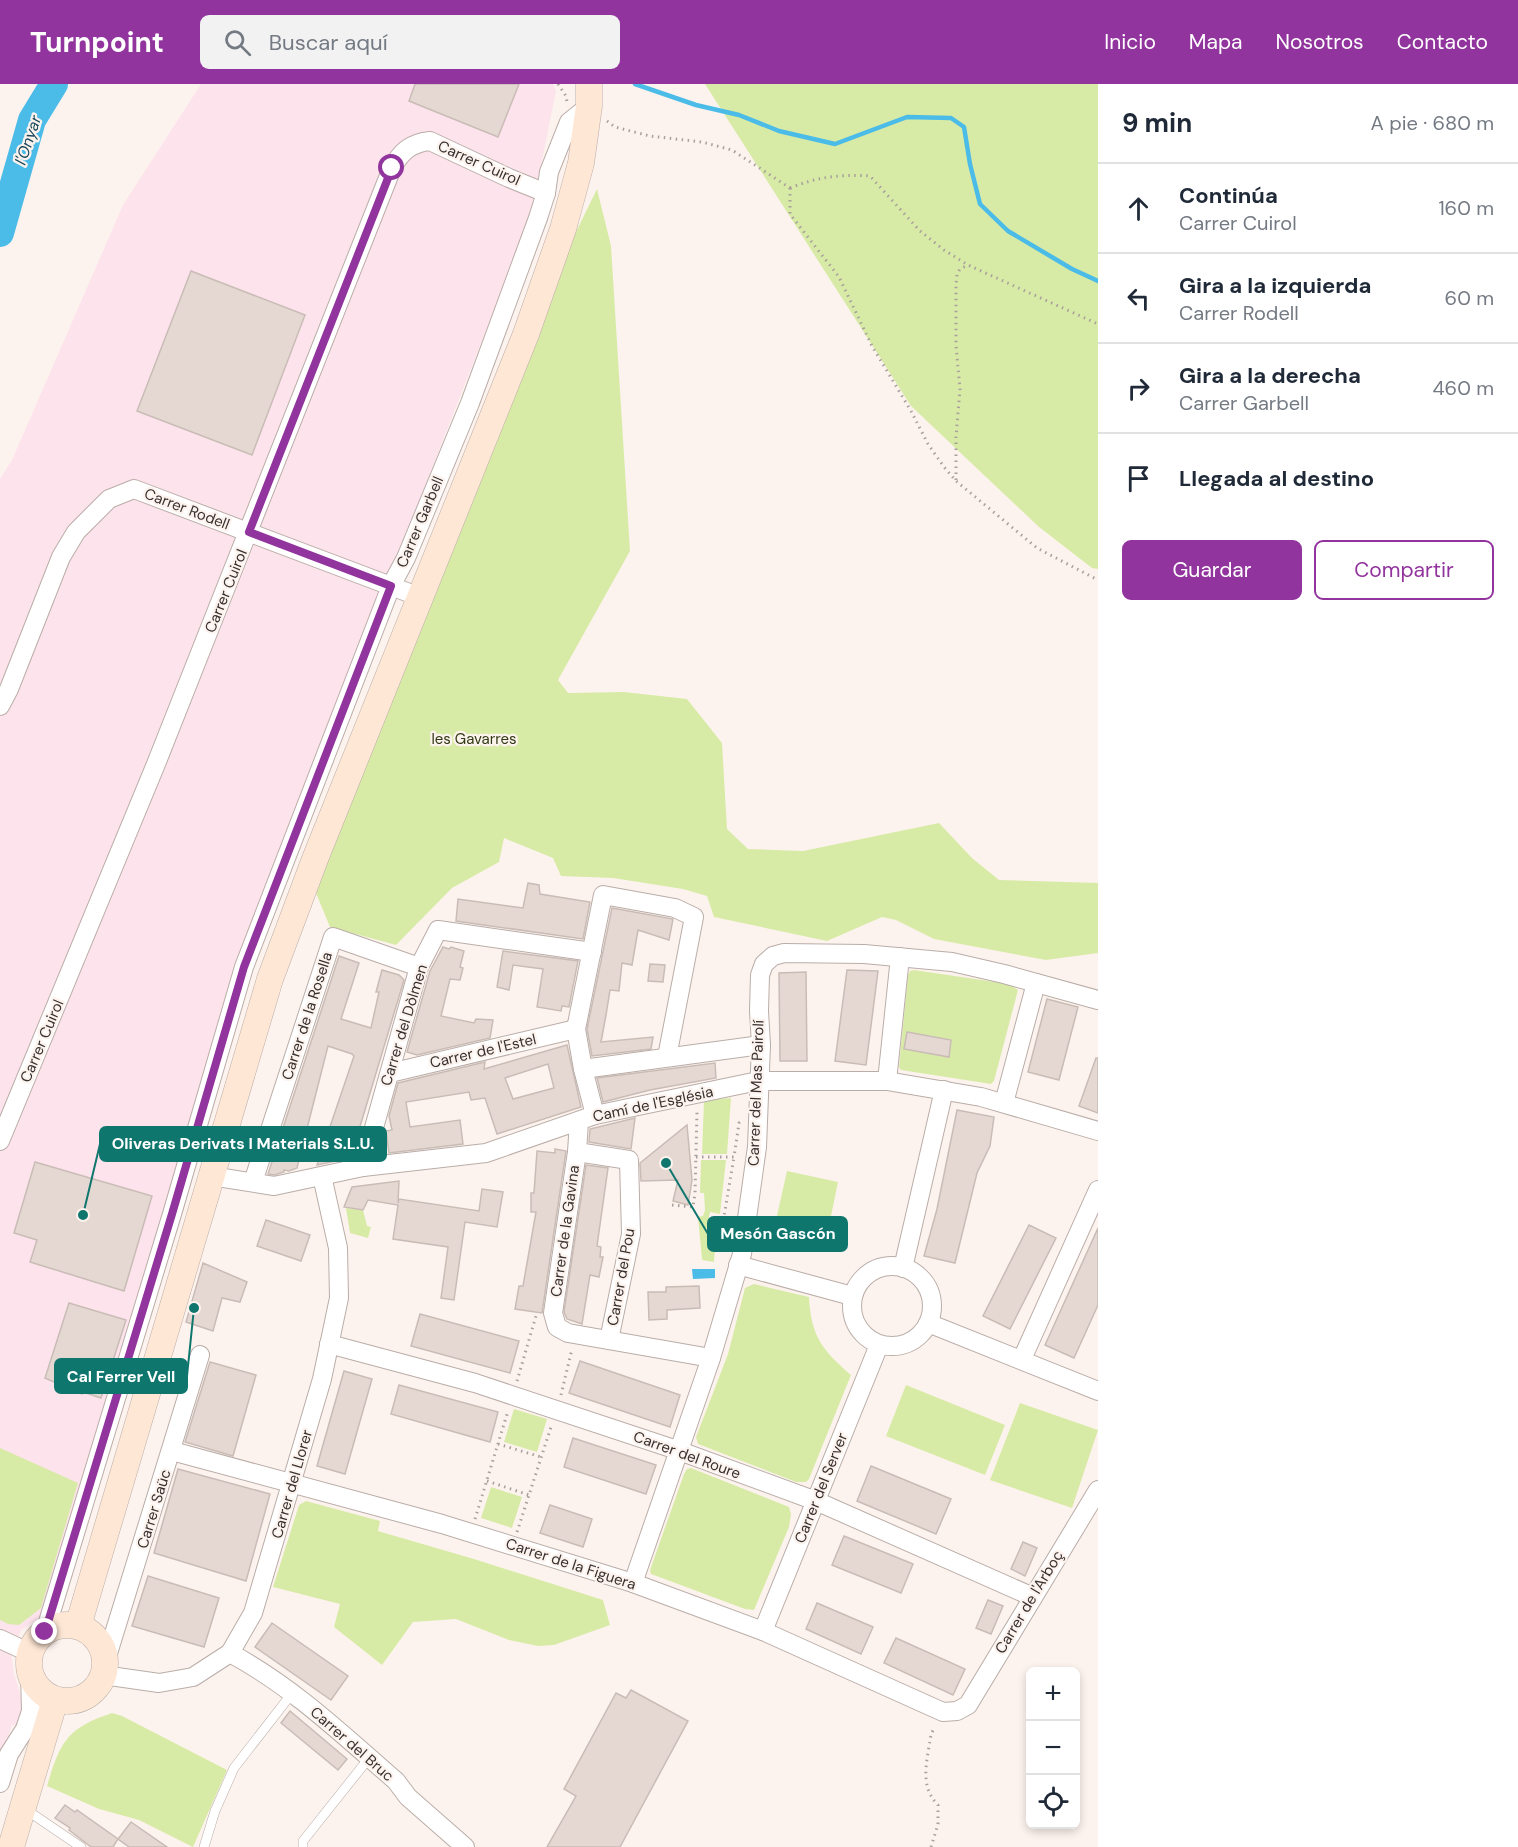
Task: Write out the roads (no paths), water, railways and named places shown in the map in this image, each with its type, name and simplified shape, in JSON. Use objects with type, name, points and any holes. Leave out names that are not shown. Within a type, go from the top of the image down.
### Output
[{"type":"main road","points":[[78,1626],[270,979],[526,334],[563,230],[581,163],[589,95]]},
{"type":"main road","points":[[60,1626],[78,1626],[98,1640],[102,1647],[104,1669],[99,1684],[84,1697],[65,1701],[55,1700],[39,1689],[30,1663],[36,1641],[45,1632],[60,1626]]},
{"type":"main road","points":[[11,1847],[55,1700]]},
{"type":"street","name":"Carrer Garbell","points":[[45,1632],[172,1214],[244,967],[391,586],[406,558],[470,403],[538,218],[546,193],[549,172],[569,122],[589,95]]},
{"type":"street","name":"Carrer Cuirol","points":[[0,1141],[156,764],[392,168],[399,156],[413,145],[430,141],[546,193]]},
{"type":"street","name":"Carrer Rodell","points":[[0,706],[9,690],[61,557],[76,532],[109,500],[134,489],[420,597]]},
{"type":"street","points":[[576,1029],[603,895],[675,909],[694,917],[667,1057]]},
{"type":"street","name":"Carrer del Dòlmen","points":[[363,1167],[419,968],[438,930],[592,952]]},
{"type":"street","name":"Carrer de la Rosella","points":[[254,1182],[333,937],[419,968]]},
{"type":"street","name":"Carrer del Mas Pairolí","points":[[633,1583],[677,1450],[711,1358],[740,1259],[757,1147],[761,1045],[760,975],[764,964],[773,956],[784,953],[900,957],[952,962],[1098,1000]]},
{"type":"street","points":[[887,1081],[900,957]]},
{"type":"street","points":[[1004,1103],[1036,983]]},
{"type":"street","name":"Carrer de la Gavina","points":[[576,1029],[583,1069],[587,1118],[577,1152],[553,1313],[557,1327],[568,1333],[711,1358]]},
{"type":"street","name":"Carrer de l'Estel","points":[[390,1073],[576,1029]]},
{"type":"street","points":[[583,1069],[761,1045]]},
{"type":"street","name":"Camí de l'Església","points":[[211,1176],[274,1186],[363,1167],[486,1153],[587,1118],[758,1081],[887,1081],[981,1096],[1098,1131]]},
{"type":"street","points":[[903,1268],[944,1090]]},
{"type":"street","name":"Carrer del Pou","points":[[577,1152],[629,1160],[631,1234],[609,1340]]},
{"type":"street","name":"Carrer del Llorer","points":[[104,1669],[159,1683],[193,1677],[230,1653],[253,1613],[322,1378],[339,1298],[338,1248],[321,1176]]},
{"type":"street","points":[[1022,1359],[1098,1190]]},
{"type":"street","points":[[740,1259],[852,1296]]},
{"type":"street","points":[[884,1266],[903,1268],[909,1269],[921,1278],[930,1293],[932,1307],[928,1323],[917,1338],[900,1346],[879,1345],[866,1338],[853,1321],[852,1296],[862,1278],[874,1269],[884,1266]]},
{"type":"street","points":[[928,1323],[1098,1390]]},
{"type":"street","name":"Carrer del Roure","points":[[329,1344],[475,1383],[677,1450],[816,1501],[1033,1597]]},
{"type":"street","name":"Carrer del Server","points":[[763,1631],[879,1345]]},
{"type":"street","name":"Carrer Saüc","points":[[104,1669],[200,1355]]},
{"type":"street","name":"Carrer de la Figuera","points":[[172,1451],[513,1545],[633,1583],[763,1631],[950,1712]]},
{"type":"street","name":"Carrer de l'Arboç","points":[[950,1712],[968,1704],[1098,1490]]},
{"type":"street","points":[[0,1639],[30,1663],[31,1711],[25,1729],[9,1754],[0,1783]]},
{"type":"street","name":"Carrer del Bruc","points":[[230,1653],[261,1670],[293,1692],[396,1781],[408,1797],[465,1847]]},
{"type":"lane","points":[[204,1847],[215,1811],[234,1768],[293,1692]]},
{"type":"lane","points":[[303,1847],[303,1841],[369,1758]]},
{"type":"lane","points":[[23,1808],[81,1847]]},
{"type":"water","points":[[692,1269],[715,1269],[715,1278],[693,1279]]},
{"type":"waterway","name":"l'Onyar","points":[[0,233],[32,120],[54,84]]},
{"type":"waterway","points":[[635,84],[696,105],[739,115],[779,131],[835,144],[907,117],[951,118],[964,127],[980,204],[1008,231],[1072,269],[1098,281]]},
{"type":"place","name":"Mesón Gascón","points":[[666,1163]]},
{"type":"place","name":"Oliveras Derivats I Materials S.L.U.","points":[[83,1215]]},
{"type":"place","name":"Cal Ferrer Vell","points":[[194,1308]]},
{"type":"park label","name":"les Gavarres","points":[[474,739]]}]
